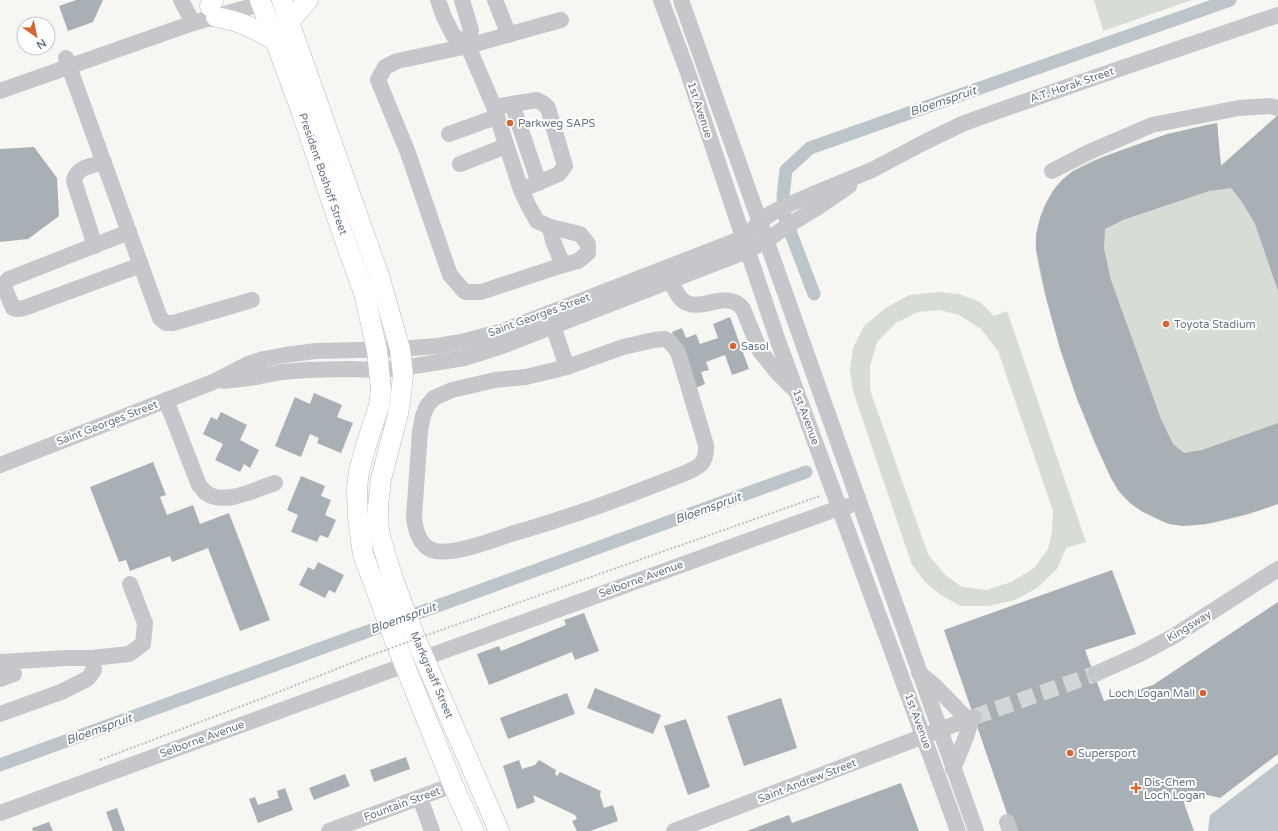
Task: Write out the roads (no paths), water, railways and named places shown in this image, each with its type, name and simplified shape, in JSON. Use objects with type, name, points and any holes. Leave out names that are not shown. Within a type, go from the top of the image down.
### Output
[{"type":"main road","name":"President Boshoff Street","points":[[282,0],[379,276],[401,359]]},
{"type":"main road","points":[[289,22],[308,0]]},
{"type":"main road","name":"President Boshoff Street","points":[[265,1],[276,41],[364,293],[378,350]]},
{"type":"main road","points":[[216,6],[232,20],[246,25],[276,41]]},
{"type":"main road","name":"Markgraaff Street","points":[[378,350],[380,390],[379,406],[367,442],[357,488],[358,518],[363,554],[395,641],[453,785],[474,831]]},
{"type":"main road","name":"Markgraaff Street","points":[[401,359],[402,381],[399,407],[380,479],[378,524],[381,540],[394,582],[414,635],[499,831]]},
{"type":"main road","points":[[453,785],[462,779],[471,769]]},
{"type":"street","points":[[438,0],[453,35],[468,46],[495,112],[528,207],[537,221],[550,227],[580,234],[588,244],[588,254],[578,261],[481,292],[465,292],[450,276],[408,152],[378,80],[385,67],[397,61],[468,46],[561,20]]},
{"type":"street","points":[[462,0],[471,30],[468,46]]},
{"type":"street","points":[[495,0],[508,35]]},
{"type":"street","name":"1st Avenue","points":[[661,0],[688,73],[745,244],[833,492],[958,831]]},
{"type":"street","name":"1st Avenue","points":[[681,0],[976,831]]},
{"type":"street","points":[[0,91],[187,12],[216,6],[265,1]]},
{"type":"street","name":"A.T. Horak Street","points":[[766,241],[787,226],[814,202],[923,142],[962,124],[1278,15]]},
{"type":"street","points":[[0,81],[68,62]]},
{"type":"street","points":[[68,62],[160,318],[166,323],[173,323],[252,300]]},
{"type":"street","points":[[449,134],[512,104],[537,100],[544,104],[548,108],[565,166],[559,174],[521,190]]},
{"type":"street","points":[[512,104],[539,183]]},
{"type":"street","points":[[1052,171],[1089,152],[1152,125],[1239,108],[1270,106],[1278,108]]},
{"type":"street","points":[[460,164],[506,146]]},
{"type":"street","points":[[95,246],[74,182],[75,176],[83,168],[104,162]]},
{"type":"street","name":"A.T. Horak Street","points":[[760,224],[767,216],[779,210],[814,202]]},
{"type":"street","name":"Saint Georges Street","points":[[0,465],[213,382],[248,364],[264,359],[316,351],[353,350],[378,350],[401,359],[464,358],[502,346],[670,281],[745,244],[760,224]]},
{"type":"street","points":[[550,227],[553,241],[562,265]]},
{"type":"street","points":[[129,232],[9,279],[5,283],[5,289],[13,308],[17,310],[141,265]]},
{"type":"street","name":"Saint Georges Street","points":[[213,382],[307,370],[379,370],[401,359],[437,346],[461,342],[503,331],[745,244],[766,241]]},
{"type":"street","points":[[670,281],[681,299],[686,303],[694,305],[728,300],[735,301],[739,304],[743,308],[760,351],[785,381],[797,391]]},
{"type":"street","points":[[553,326],[567,367]]},
{"type":"street","points":[[665,339],[670,342],[678,352],[706,445],[704,461],[698,467],[684,474],[573,515],[481,544],[444,552],[431,550],[418,536],[414,517],[420,431],[426,406],[434,398],[452,390],[495,380],[526,377],[567,367],[623,347],[654,340],[665,339]]},
{"type":"street","points":[[166,400],[199,485],[205,492],[224,499],[235,497],[275,483]]},
{"type":"street","name":"Selborne Avenue","points":[[424,658],[839,508],[859,504]]},
{"type":"street","name":"Kingsway","points":[[1094,674],[1140,654],[1174,636],[1278,570]]},
{"type":"street","points":[[0,662],[92,658],[129,654],[143,644],[144,623],[130,584]]},
{"type":"street","points":[[0,714],[61,692],[85,680],[94,670],[92,658]]},
{"type":"street","name":"Selborne Avenue","points":[[0,813],[405,665]]},
{"type":"street","points":[[919,673],[971,718]]},
{"type":"street","points":[[940,730],[971,718]]},
{"type":"street","points":[[953,769],[971,718]]},
{"type":"street","name":"Saint Andrew Street","points":[[674,831],[940,730]]},
{"type":"street","name":"Fountain Street","points":[[328,831],[453,785]]},
{"type":"street","points":[[420,798],[432,831]]},
{"type":"waterway","name":"Bloemspruit","points":[[814,294],[785,218],[783,196],[786,170],[810,148],[1230,0]]},
{"type":"waterway","name":"Bloemspruit","points":[[0,765],[806,472]]},
{"type":"tunnel","points":[[974,717],[1095,674]]},
{"type":"place","name":"Parkweg SAPS","points":[[510,123]]},
{"type":"place","name":"Toyota Stadium","points":[[1166,324]]},
{"type":"place","name":"Sasol","points":[[733,346]]},
{"type":"place","name":"Loch Logan Mall","points":[[1203,693]]},
{"type":"place","name":"Supersport","points":[[1070,753]]},
{"type":"place","name":"Dis-Chem Loch Logan","points":[[1136,788]]}]
